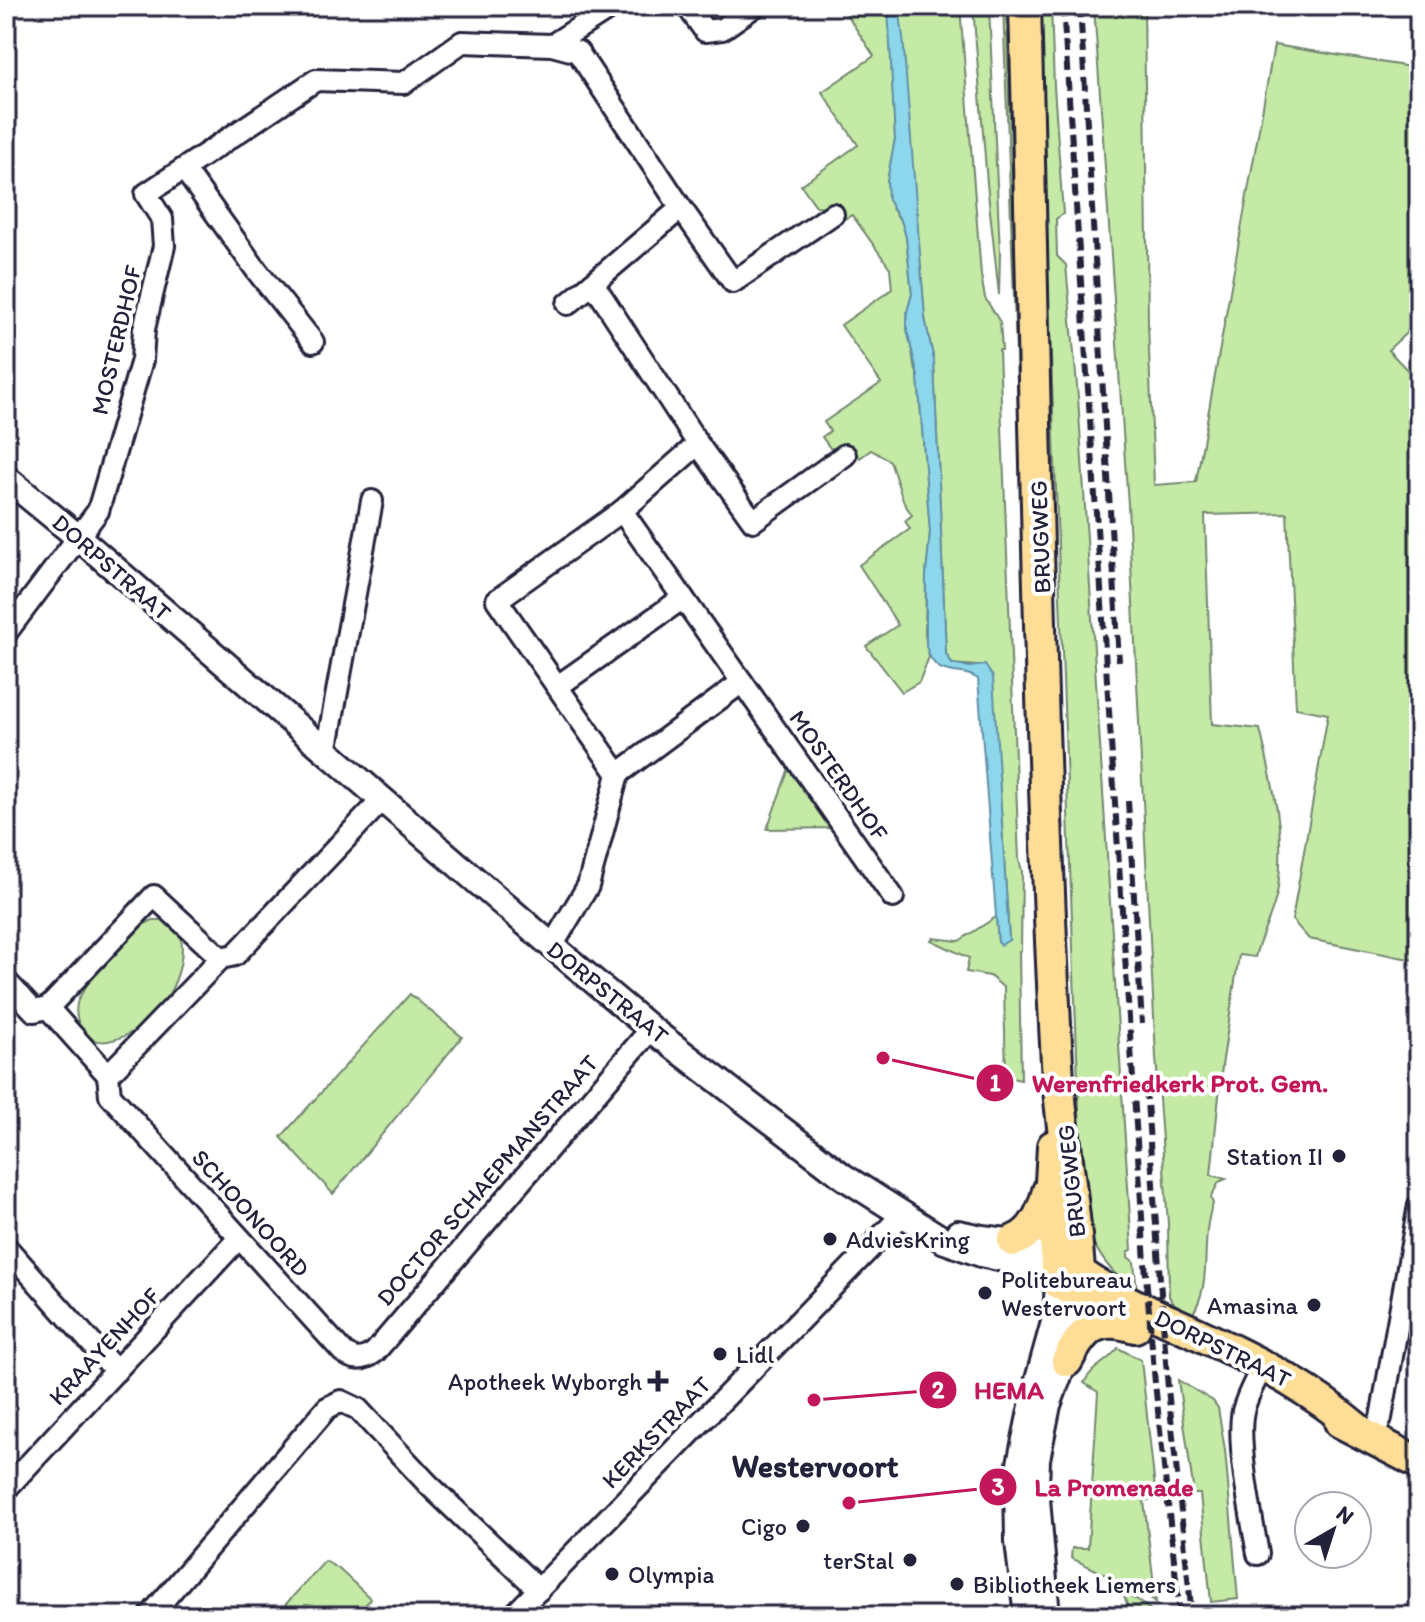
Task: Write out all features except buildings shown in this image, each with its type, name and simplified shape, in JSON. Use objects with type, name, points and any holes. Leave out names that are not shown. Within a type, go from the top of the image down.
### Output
[{"type":"main road","name":"BRUGWEG","points":[[1025,6],[1057,1068],[1051,1182],[1068,1276]]},
{"type":"main road","name":"BRUGWEG","points":[[1057,1068],[1076,1214],[1068,1276]]},
{"type":"main road","points":[[1013,1241],[1024,1236],[1038,1219],[1051,1182]]},
{"type":"main road","points":[[1076,1214],[1097,1264],[1142,1320]]},
{"type":"main road","name":"DORPSTRAAT","points":[[1068,1276],[1142,1320],[1259,1374],[1297,1383],[1366,1434],[1419,1463]]},
{"type":"main road","points":[[1067,1361],[1076,1343],[1091,1327],[1142,1320]]},
{"type":"street","points":[[552,45],[613,6]]},
{"type":"street","points":[[687,6],[705,31],[722,29],[755,6]]},
{"type":"street","name":"MOSTERDHOF","points":[[78,537],[98,511],[142,360],[144,329],[164,246],[162,219],[146,194],[316,80],[404,83],[462,42],[552,45],[578,52],[733,282],[833,214]]},
{"type":"street","points":[[184,169],[257,271],[313,342]]},
{"type":"street","points":[[568,304],[681,208]]},
{"type":"street","points":[[593,283],[698,444],[753,521],[845,455]]},
{"type":"street","points":[[618,774],[497,600],[622,511],[698,444]]},
{"type":"street","name":"DORPSTRAAT","points":[[6,478],[651,1029],[844,1177],[961,1248],[1068,1276]]},
{"type":"street","points":[[326,752],[372,501]]},
{"type":"street","name":"MOSTERDHOF","points":[[622,511],[893,897]]},
{"type":"street","points":[[6,633],[78,537]]},
{"type":"street","points":[[558,686],[683,598]]},
{"type":"street","points":[[552,946],[588,886],[618,774],[742,682]]},
{"type":"street","points":[[109,1085],[221,958],[235,955],[382,800]]},
{"type":"street","points":[[48,1008],[154,896],[221,958]]},
{"type":"street","name":"SCHOONOORD","points":[[6,981],[34,1011],[48,1008],[239,1238],[343,1352],[350,1358],[359,1359]]},
{"type":"street","name":"DOCTOR SCHAEPMANSTRAAT","points":[[359,1359],[375,1352],[651,1029]]},
{"type":"street","points":[[1366,1434],[1381,1418],[1419,1205]]},
{"type":"street","name":"DORPSTRAAT","points":[[902,1215],[966,1235],[1039,1246],[1068,1276]]},
{"type":"street","name":"KERKSTRAAT","points":[[513,1616],[902,1215]]},
{"type":"street","name":"KRAAYENHOF","points":[[6,1489],[239,1238]]},
{"type":"street","points":[[6,1247],[116,1371]]},
{"type":"street","points":[[1047,1616],[1036,1487],[1037,1459],[1048,1405],[1067,1361],[1068,1276]]},
{"type":"street","points":[[1027,1616],[1018,1542],[1017,1478],[1036,1387],[1068,1276]]},
{"type":"street","points":[[1258,1554],[1242,1430],[1243,1413],[1259,1374]]},
{"type":"street","points":[[150,1616],[327,1408],[341,1401],[358,1409],[429,1485],[539,1590]]},
{"type":"green space","points":[[841,6],[888,6],[889,13],[895,139],[887,181],[892,208],[902,223],[906,237],[912,294],[907,312],[918,376],[930,532],[925,635],[929,657],[919,682],[902,692],[866,646],[898,625],[859,565],[910,529],[905,521],[912,515],[904,503],[890,461],[871,450],[860,458],[854,451],[830,448],[822,437],[830,431],[824,422],[881,383],[841,325],[892,289],[890,268],[852,215],[844,219],[835,208],[816,206],[801,185],[858,145],[822,92],[874,56]]},
{"type":"green space","points":[[899,6],[960,6],[981,275],[985,298],[1000,322],[1019,860],[1022,871],[1019,951],[1021,1080],[1006,1077],[1004,988],[990,976],[966,972],[969,958],[931,940],[959,941],[996,917],[998,942],[1009,939],[999,776],[976,666],[952,664],[946,654],[934,361],[925,318]]},
{"type":"green space","points":[[973,6],[989,6],[1000,253],[999,295],[987,183]]},
{"type":"green space","points":[[1003,6],[1006,6],[1035,862]]},
{"type":"green space","points":[[1038,6],[1051,6],[1063,214],[1056,219],[1057,256],[1066,265],[1078,397],[1132,1250],[1128,1252],[1128,1257],[1134,1262],[1137,1292],[1102,1258],[1083,1215]]},
{"type":"green space","points":[[1094,6],[1144,6],[1148,323],[1154,485],[1196,482],[1274,45],[1417,68],[1419,59],[1419,321],[1388,350],[1419,382],[1419,961],[1309,939],[1292,920],[1328,714],[1296,708],[1287,513],[1205,515],[1212,724],[1260,729],[1279,827],[1280,867],[1274,905],[1255,957],[1239,955],[1222,1066],[1211,1175],[1226,1179],[1219,1182],[1211,1197],[1213,1204],[1207,1231],[1203,1289],[1192,1315],[1172,1302],[1169,1296],[1168,1224],[1156,1057],[1128,505]]},
{"type":"green space","points":[[792,760],[839,828],[767,829]]},
{"type":"green space","points":[[153,920],[164,920],[179,928],[182,945],[175,981],[155,1014],[141,1026],[125,1036],[108,1041],[93,1039],[79,1023],[76,1008],[79,997],[103,961],[118,945]]},
{"type":"green space","points":[[410,994],[462,1037],[333,1194],[281,1137]]},
{"type":"green space","points":[[1118,1348],[1141,1360],[1156,1498],[1144,1501],[1156,1602],[1142,1592],[1071,1558],[1072,1548],[1088,1548],[1098,1392],[1084,1383]]},
{"type":"green space","points":[[1178,1380],[1213,1401],[1218,1408],[1225,1450],[1238,1599],[1211,1602],[1200,1494],[1194,1494]]},
{"type":"green space","points":[[325,1561],[339,1569],[371,1599],[354,1616],[275,1616]]},
{"type":"green space","points":[[1123,1594],[1138,1600],[1158,1616],[1135,1616]]},
{"type":"water","points":[[888,6],[899,6],[925,318],[934,361],[946,654],[952,664],[970,667],[985,665],[993,677],[1009,940],[1001,945],[998,942],[978,679],[942,669],[930,657],[926,646],[926,575],[930,532],[918,376],[907,330],[907,312],[912,294],[906,237],[902,223],[888,200],[887,181],[895,139]]},
{"type":"railway","points":[[1063,6],[1145,1263],[1180,1616]]},
{"type":"railway","points":[[1080,6],[1119,661]]},
{"type":"railway","points":[[1128,801],[1142,1024]]},
{"type":"railway","points":[[1146,1088],[1168,1389],[1192,1616]]},
{"type":"place","name":"Werenfriedkerk Prot. Gem.","points":[[883,1058]]},
{"type":"place","name":"Station II","points":[[1339,1156]]},
{"type":"place","name":"AdviesKring","points":[[830,1239]]},
{"type":"place","name":"Politebureau Westervoort","points":[[985,1293]]},
{"type":"place","name":"Amasina","points":[[1314,1305]]},
{"type":"place","name":"Lidl","points":[[720,1354]]},
{"type":"place","name":"Apotheek Wyborgh","points":[[658,1381]]},
{"type":"place","name":"HEMA","points":[[814,1400]]},
{"type":"place","name":"La Promenade","points":[[849,1503]]},
{"type":"place","name":"Cigo","points":[[803,1526]]},
{"type":"place","name":"terStal","points":[[910,1560]]},
{"type":"place","name":"Olympia","points":[[612,1574]]},
{"type":"place","name":"Bibliotheek Liemers","points":[[957,1584]]},
{"type":"district","name":"Westervoort","points":[[815,1466]]}]
